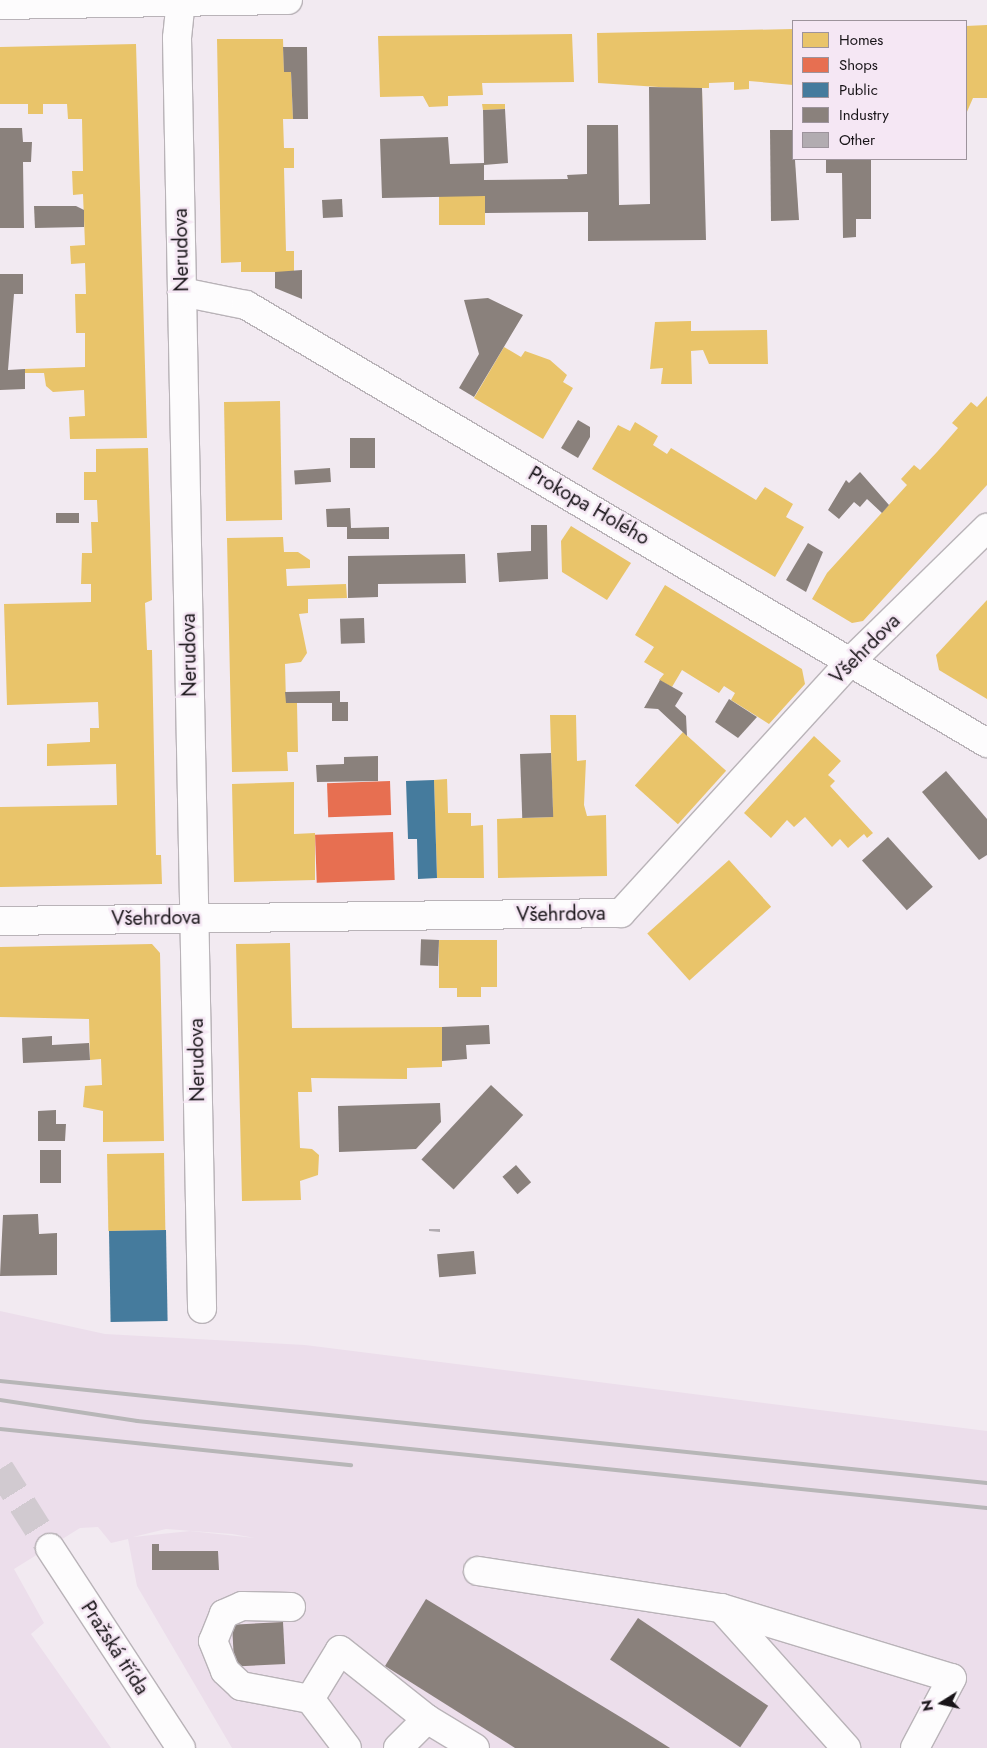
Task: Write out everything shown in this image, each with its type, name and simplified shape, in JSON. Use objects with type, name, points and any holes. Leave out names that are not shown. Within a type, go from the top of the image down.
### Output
[{"type":"street","points":[[0,5],[288,0]]},
{"type":"street","name":"Nerudova","points":[[181,1],[177,38],[202,1310]]},
{"type":"street","name":"Prokopa Holého","points":[[182,292],[246,305],[852,660],[987,743]]},
{"type":"street","name":"Všehrdova","points":[[0,921],[621,913],[852,660],[987,528]]},
{"type":"street","name":"Pražská třída","points":[[50,1548],[180,1748]]},
{"type":"street","points":[[478,1571],[721,1608],[952,1678],[916,1748]]},
{"type":"street","points":[[291,1607],[242,1606],[224,1614],[213,1642],[225,1671],[241,1686],[310,1699],[347,1748]]},
{"type":"street","points":[[721,1608],[846,1748]]},
{"type":"street","points":[[310,1699],[340,1650],[427,1719],[475,1748]]},
{"type":"street","points":[[398,1748],[427,1719]]},
{"type":"shaded area","points":[[0,1311],[105,1334],[305,1345],[987,1431],[987,1748],[232,1748],[137,1586],[128,1539],[111,1543],[98,1527],[80,1528],[14,1569],[44,1623],[31,1634],[111,1748],[0,1748]],"holes":[[[166,1529],[232,1534],[255,1538],[190,1531],[133,1537]]]},
{"type":"building: Homes","points":[[987,25],[987,98],[973,98],[967,112],[967,26]]},
{"type":"building: Homes","points":[[792,29],[792,85],[749,81],[749,89],[734,90],[734,82],[709,83],[709,88],[702,88],[703,147],[675,147],[674,88],[598,83],[597,33]]},
{"type":"building: Homes","points":[[572,34],[574,82],[482,83],[483,95],[448,96],[448,106],[429,107],[423,96],[380,97],[378,36]]},
{"type":"building: Homes","points":[[217,39],[283,39],[284,72],[291,72],[293,119],[283,119],[284,148],[294,148],[294,168],[284,168],[286,251],[294,251],[294,272],[241,272],[241,262],[221,263]]},
{"type":"building: Homes","points":[[136,44],[147,438],[70,439],[69,417],[85,416],[84,390],[53,392],[46,386],[44,373],[25,373],[25,369],[85,367],[85,333],[76,333],[75,294],[86,294],[85,263],[71,264],[70,246],[85,245],[83,194],[73,195],[72,171],[83,171],[82,119],[68,119],[67,104],[43,104],[43,114],[28,114],[28,104],[0,104],[0,47]]},
{"type":"building: Homes","points":[[482,104],[505,104],[505,109],[483,110]]},
{"type":"building: Homes","points":[[439,196],[485,196],[485,225],[439,225]]},
{"type":"building: Homes","points":[[691,321],[691,331],[767,330],[768,364],[709,364],[703,350],[691,351],[692,384],[661,384],[663,368],[650,369],[655,322]]},
{"type":"building: Homes","points":[[504,347],[521,357],[525,351],[550,360],[567,375],[563,382],[573,388],[543,439],[474,398]]},
{"type":"building: Homes","points":[[987,396],[987,485],[863,621],[852,623],[812,599],[827,573],[907,485],[901,479],[914,465],[920,470],[937,452],[958,428],[952,423],[971,402],[977,407]]},
{"type":"building: Homes","points":[[280,401],[282,520],[226,521],[224,402]]},
{"type":"building: Homes","points":[[635,422],[658,436],[653,445],[667,454],[671,448],[756,500],[765,487],[793,504],[786,517],[804,527],[775,577],[592,469],[618,425],[630,431]]},
{"type":"building: Homes","points":[[148,448],[152,600],[145,603],[147,650],[152,650],[156,855],[161,855],[162,884],[0,887],[0,807],[117,805],[116,764],[47,766],[47,744],[90,742],[90,728],[99,728],[98,702],[7,705],[4,604],[91,602],[91,584],[81,584],[82,553],[92,553],[91,522],[98,522],[97,500],[84,500],[84,472],[96,472],[96,449]]},
{"type":"building: Homes","points":[[571,526],[631,563],[607,600],[562,572],[561,541]]},
{"type":"building: Homes","points":[[283,537],[284,552],[298,552],[310,560],[310,568],[286,569],[287,586],[346,584],[347,598],[308,599],[308,613],[299,614],[307,653],[301,662],[285,664],[286,703],[297,703],[298,752],[287,752],[288,771],[232,772],[227,538]]},
{"type":"building: Homes","points":[[665,585],[802,669],[805,684],[769,724],[731,700],[735,693],[724,686],[719,693],[682,670],[672,687],[659,680],[664,674],[644,662],[654,647],[635,635]]},
{"type":"building: Homes","points":[[987,600],[987,699],[939,670],[936,655]]},
{"type":"building: Homes","points":[[550,715],[576,715],[577,761],[586,760],[584,805],[587,816],[606,815],[607,876],[498,878],[497,819],[553,817]]},
{"type":"building: Homes","points":[[683,732],[726,771],[678,824],[635,786]]},
{"type":"building: Homes","points":[[814,736],[841,761],[828,775],[835,781],[830,786],[873,833],[867,838],[864,834],[848,848],[840,839],[832,847],[805,817],[794,827],[787,820],[771,838],[744,813]]},
{"type":"building: Homes","points":[[447,779],[448,813],[471,813],[471,826],[483,825],[484,878],[437,878],[434,780]]},
{"type":"building: Homes","points":[[294,782],[294,834],[315,833],[315,880],[234,882],[232,784]]},
{"type":"building: Homes","points":[[729,860],[771,907],[689,980],[647,934]]},
{"type":"building: Homes","points":[[439,940],[497,940],[497,987],[481,987],[481,997],[457,997],[457,988],[439,988]]},
{"type":"building: Homes","points":[[290,943],[292,1028],[442,1027],[442,1067],[407,1068],[407,1079],[311,1078],[312,1092],[298,1092],[300,1148],[312,1149],[319,1155],[318,1175],[300,1181],[301,1200],[242,1201],[236,944]]},
{"type":"building: Homes","points":[[152,944],[160,953],[164,1141],[103,1142],[103,1111],[83,1107],[85,1086],[102,1085],[101,1059],[90,1060],[89,1019],[0,1017],[0,947]]},
{"type":"building: Homes","points":[[164,1153],[165,1230],[108,1231],[107,1154]]},
{"type":"building: Shops","points":[[390,781],[391,815],[328,817],[327,783]]},
{"type":"building: Shops","points":[[393,832],[395,880],[317,883],[315,835]]},
{"type":"building: Public","points":[[434,780],[437,878],[418,879],[417,839],[408,839],[406,781]]},
{"type":"building: Public","points":[[166,1230],[168,1321],[111,1322],[109,1231]]},
{"type":"building: Industry","points":[[283,47],[307,47],[308,119],[293,119],[291,72],[284,72]]},
{"type":"building: Industry","points":[[649,87],[702,88],[706,240],[588,241],[588,212],[485,213],[485,196],[382,198],[380,139],[448,137],[450,164],[484,163],[483,110],[505,109],[508,163],[484,165],[484,180],[568,179],[567,175],[587,174],[587,125],[618,125],[619,205],[650,204]]},
{"type":"building: Industry","points":[[0,128],[22,128],[23,142],[32,142],[31,162],[23,162],[24,228],[0,228]]},
{"type":"building: Industry","points":[[770,130],[792,130],[792,160],[795,160],[799,220],[771,221]]},
{"type":"building: Industry","points":[[826,160],[871,160],[871,219],[856,219],[856,237],[843,238],[842,173],[826,173]]},
{"type":"building: Industry","points":[[342,199],[343,217],[323,218],[322,200]]},
{"type":"building: Industry","points":[[34,206],[76,206],[84,210],[84,227],[35,228]]},
{"type":"building: Industry","points":[[302,270],[302,299],[275,288],[275,272]]},
{"type":"building: Industry","points":[[0,274],[23,274],[23,294],[14,294],[8,370],[25,369],[25,389],[0,390]]},
{"type":"building: Industry","points":[[488,298],[523,315],[474,397],[459,388],[479,354],[464,300]]},
{"type":"building: Industry","points":[[578,420],[590,427],[590,437],[578,458],[561,448]]},
{"type":"building: Industry","points":[[350,438],[375,438],[375,468],[350,468]]},
{"type":"building: Industry","points":[[330,468],[331,482],[295,484],[294,471]]},
{"type":"building: Industry","points":[[860,472],[889,505],[882,513],[867,499],[860,507],[854,502],[839,519],[828,510],[846,480],[849,483]]},
{"type":"building: Industry","points":[[350,508],[351,528],[389,527],[389,539],[347,539],[347,527],[327,527],[326,509]]},
{"type":"building: Industry","points":[[56,513],[79,513],[79,523],[56,523]]},
{"type":"building: Industry","points":[[531,525],[547,525],[548,579],[499,582],[497,553],[531,551]]},
{"type":"building: Industry","points":[[808,543],[823,552],[806,592],[786,580]]},
{"type":"building: Industry","points":[[465,554],[466,583],[378,584],[378,597],[348,598],[348,556]]},
{"type":"building: Industry","points":[[364,618],[365,643],[341,644],[340,619]]},
{"type":"building: Industry","points":[[660,680],[683,693],[675,706],[686,716],[687,736],[658,709],[644,708]]},
{"type":"building: Industry","points":[[340,691],[340,702],[348,702],[348,721],[332,721],[332,703],[286,703],[285,692]]},
{"type":"building: Industry","points":[[729,699],[757,717],[738,738],[715,722]]},
{"type":"building: Industry","points":[[551,753],[553,817],[522,818],[520,754]]},
{"type":"building: Industry","points":[[378,756],[378,781],[317,782],[316,765],[344,764],[344,757]]},
{"type":"building: Industry","points":[[946,771],[987,819],[987,855],[979,860],[922,792]]},
{"type":"building: Industry","points":[[888,837],[933,887],[907,910],[862,860]]},
{"type":"building: Industry","points":[[421,939],[439,940],[438,966],[420,965]]},
{"type":"building: Industry","points":[[489,1025],[490,1044],[466,1045],[467,1059],[442,1061],[442,1027]]},
{"type":"building: Industry","points":[[52,1036],[52,1045],[89,1043],[90,1060],[23,1063],[22,1038]]},
{"type":"building: Industry","points":[[491,1085],[523,1115],[454,1190],[421,1160]]},
{"type":"building: Industry","points":[[440,1103],[441,1122],[416,1149],[339,1152],[338,1106]]},
{"type":"building: Industry","points":[[56,1110],[56,1124],[66,1124],[65,1141],[38,1141],[38,1111]]},
{"type":"building: Industry","points":[[40,1150],[61,1150],[61,1183],[40,1183]]},
{"type":"building: Industry","points":[[516,1165],[531,1182],[518,1194],[502,1177]]},
{"type":"building: Industry","points":[[38,1214],[39,1234],[57,1233],[57,1275],[0,1276],[3,1215]]},
{"type":"building: Industry","points":[[474,1251],[476,1274],[439,1277],[437,1254]]},
{"type":"building: Industry","points":[[152,1544],[159,1544],[159,1551],[218,1551],[219,1570],[152,1570]]},
{"type":"building: Industry","points":[[426,1599],[670,1748],[515,1748],[385,1666]]},
{"type":"building: Industry","points":[[638,1618],[768,1706],[740,1747],[610,1659]]},
{"type":"building: Industry","points":[[283,1622],[285,1664],[234,1667],[232,1625]]},
{"type":"building: Other","points":[[429,1229],[440,1229],[440,1232],[429,1231]]},
{"type":"tunnel","points":[[0,1469],[50,1548]]},
{"type":"railway","points":[[0,1381],[987,1483]]},
{"type":"railway","points":[[0,1400],[137,1421],[987,1508]]},
{"type":"railway","points":[[0,1429],[351,1465]]}]
